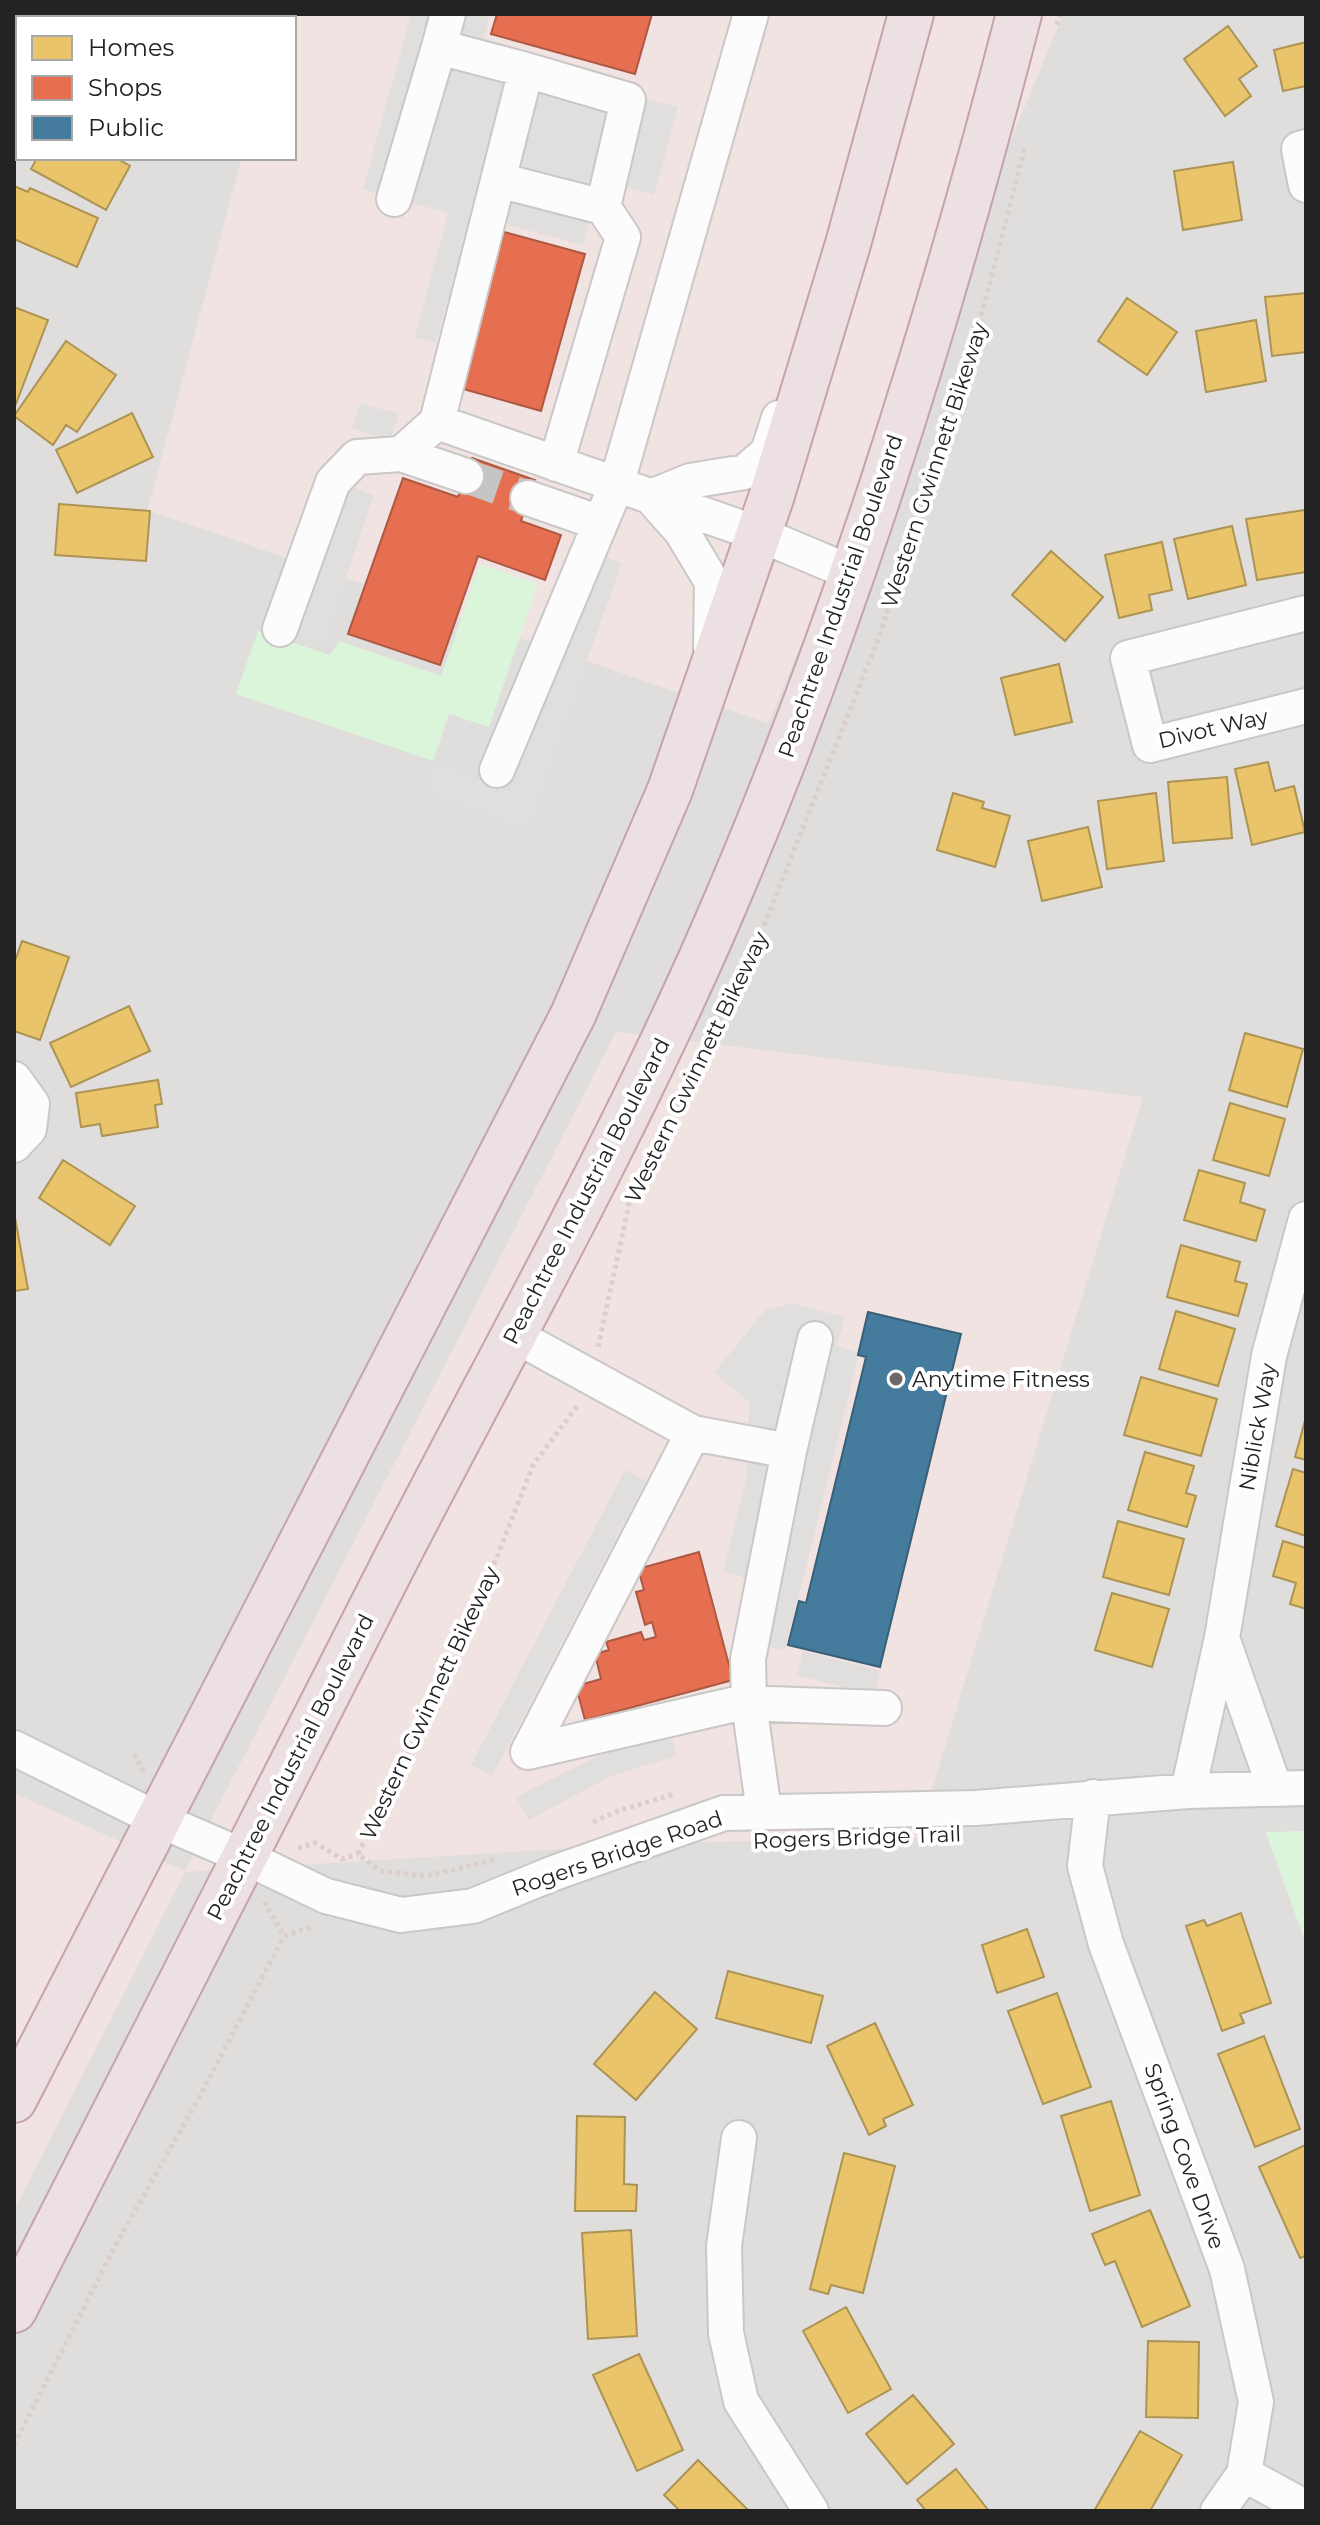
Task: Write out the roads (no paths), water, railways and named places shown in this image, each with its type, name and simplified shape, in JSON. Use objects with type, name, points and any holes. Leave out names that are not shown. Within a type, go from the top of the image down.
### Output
[{"type":"highway","points":[[14,2100],[573,1015],[670,790],[759,534],[848,244],[907,20]]},
{"type":"highway","name":"Peachtree Industrial Boulevard","points":[[14,2310],[400,1551],[514,1335],[672,1021],[713,932],[778,771],[852,573],[965,215],[1038,21]]},
{"type":"street","points":[[394,199],[448,14]]},
{"type":"street","points":[[497,770],[616,486],[751,14]]},
{"type":"street","points":[[439,47],[628,100],[603,207]]},
{"type":"street","points":[[401,454],[437,422],[526,70]]},
{"type":"street","points":[[651,497],[690,481],[745,472],[768,452],[848,201],[881,123]]},
{"type":"street","points":[[1306,147],[1299,149],[1306,185]]},
{"type":"street","points":[[498,180],[603,207],[623,237],[556,464]]},
{"type":"street","points":[[437,422],[759,534],[852,573]]},
{"type":"street","points":[[280,629],[333,482],[357,457],[401,454],[466,476]]},
{"type":"street","points":[[651,497],[682,532],[712,582],[713,635],[704,692]]},
{"type":"street","points":[[528,498],[600,523]]},
{"type":"street","name":"Divot Way","points":[[1306,613],[1128,658],[1150,745],[1306,706]]},
{"type":"street","points":[[14,1079],[32,1104],[29,1129],[14,1145]]},
{"type":"street","name":"Niblick Way","points":[[1188,1791],[1222,1638],[1269,1356],[1306,1219]]},
{"type":"street","points":[[514,1335],[693,1433],[789,1451]]},
{"type":"street","points":[[764,1812],[749,1703],[748,1659],[789,1451],[815,1339]]},
{"type":"street","points":[[693,1433],[528,1752],[740,1703],[884,1708]]},
{"type":"street","name":"Niblick Way","points":[[1222,1638],[1290,1789]]},
{"type":"street","name":"Rogers Bridge Road","points":[[14,1748],[157,1819],[326,1896],[401,1915],[473,1906],[554,1873],[724,1813],[976,1808],[1188,1791],[1290,1789]]},
{"type":"street","name":"Spring Cove Drive","points":[[1093,1797],[1085,1866],[1106,1944],[1227,2269],[1256,2402],[1244,2474],[1218,2511]]},
{"type":"street","points":[[739,2138],[724,2246],[726,2333],[741,2401],[811,2511]]},
{"type":"street","points":[[1244,2474],[1306,2508]]},
{"type":"tunnel","points":[[466,476],[528,498]]},
{"type":"place","name":"Anytime Fitness","points":[[896,1379]]}]
